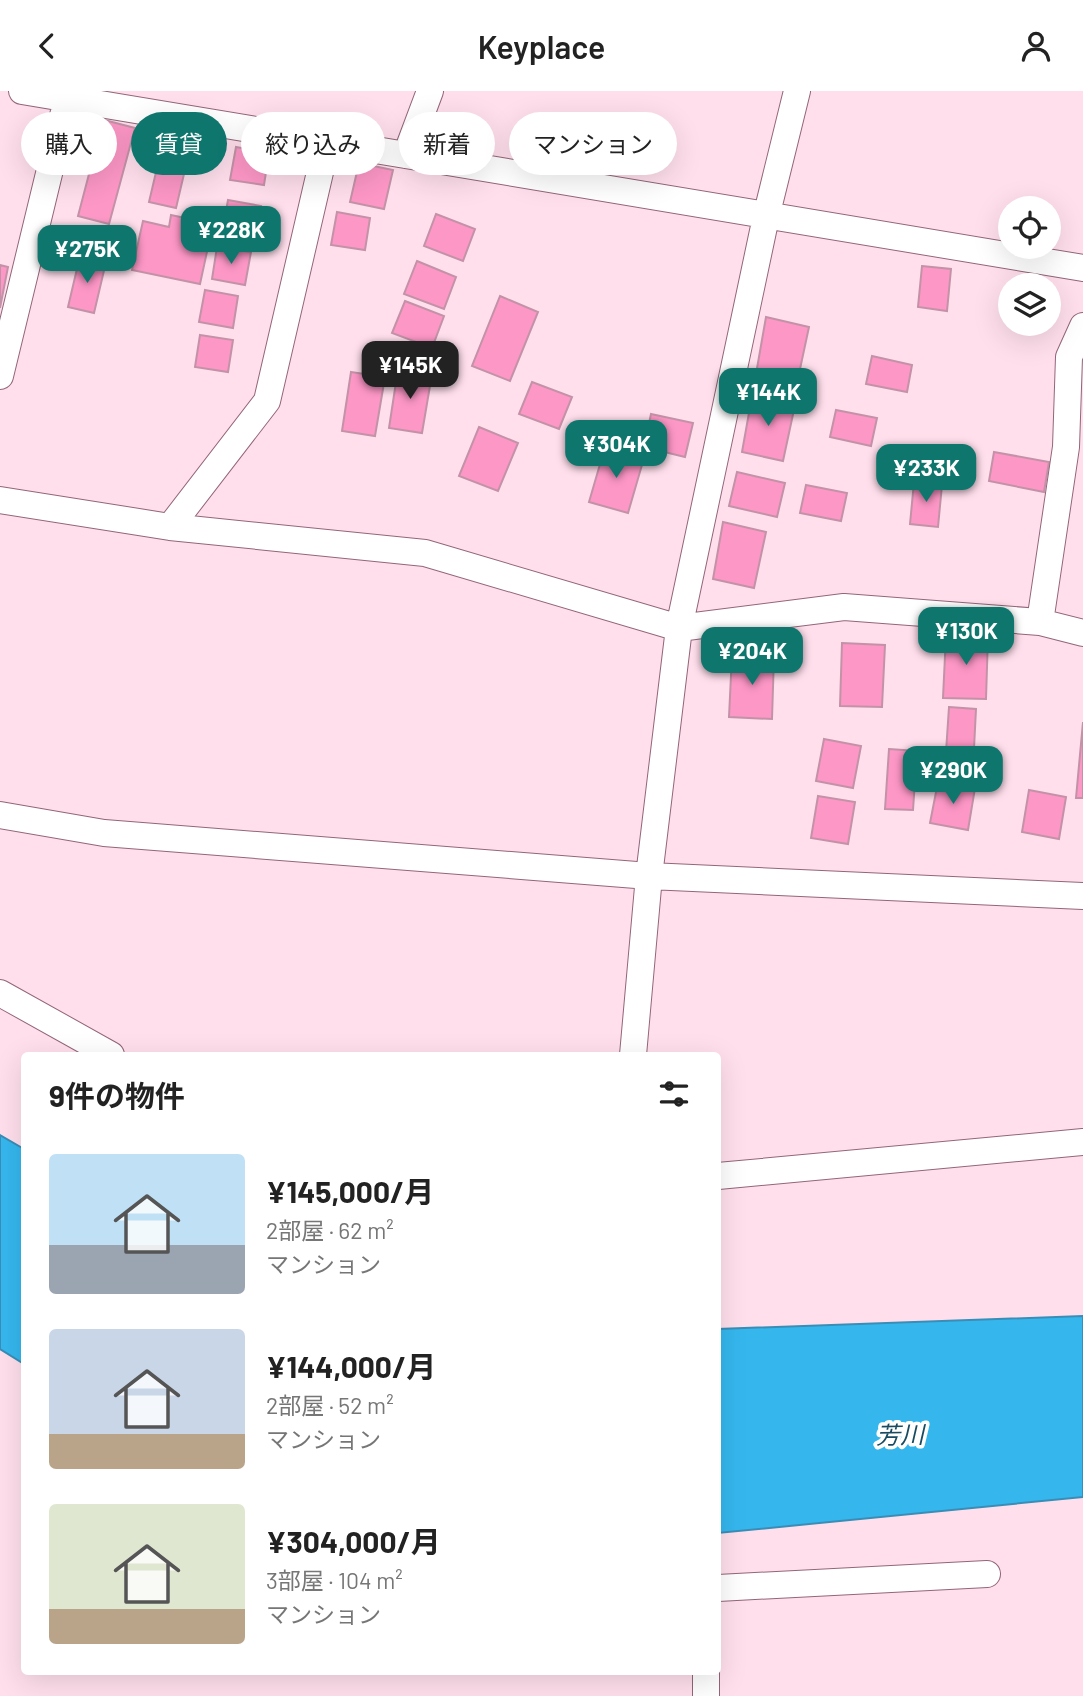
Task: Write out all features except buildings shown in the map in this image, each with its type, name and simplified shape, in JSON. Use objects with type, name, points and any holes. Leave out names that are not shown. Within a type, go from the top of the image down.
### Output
[{"type":"street","points":[[22,91],[68,95],[241,126]]},
{"type":"street","points":[[422,112],[430,91]]},
{"type":"street","points":[[634,1052],[649,876],[679,628],[766,217],[797,91]]},
{"type":"street","points":[[0,376],[68,95]]},
{"type":"street","points":[[495,170],[1083,268]]},
{"type":"street","points":[[170,527],[267,401],[319,175]]},
{"type":"street","points":[[1040,621],[1066,447],[1069,357],[1083,326]]},
{"type":"street","points":[[0,500],[170,527],[425,553],[679,628],[844,607],[1040,621],[1083,633]]},
{"type":"street","points":[[0,815],[104,832],[649,876],[1083,897]]},
{"type":"street","points":[[0,993],[106,1052]]},
{"type":"street","points":[[721,1176],[1083,1142]]},
{"type":"street","points":[[721,1588],[986,1574]]},
{"type":"street","points":[[706,1675],[706,1696]]},
{"type":"water","points":[[0,1135],[21,1147],[21,1362],[0,1349]]},
{"type":"water","name":"芳川","points":[[1083,1316],[1083,1497],[721,1533],[721,1329]]}]
